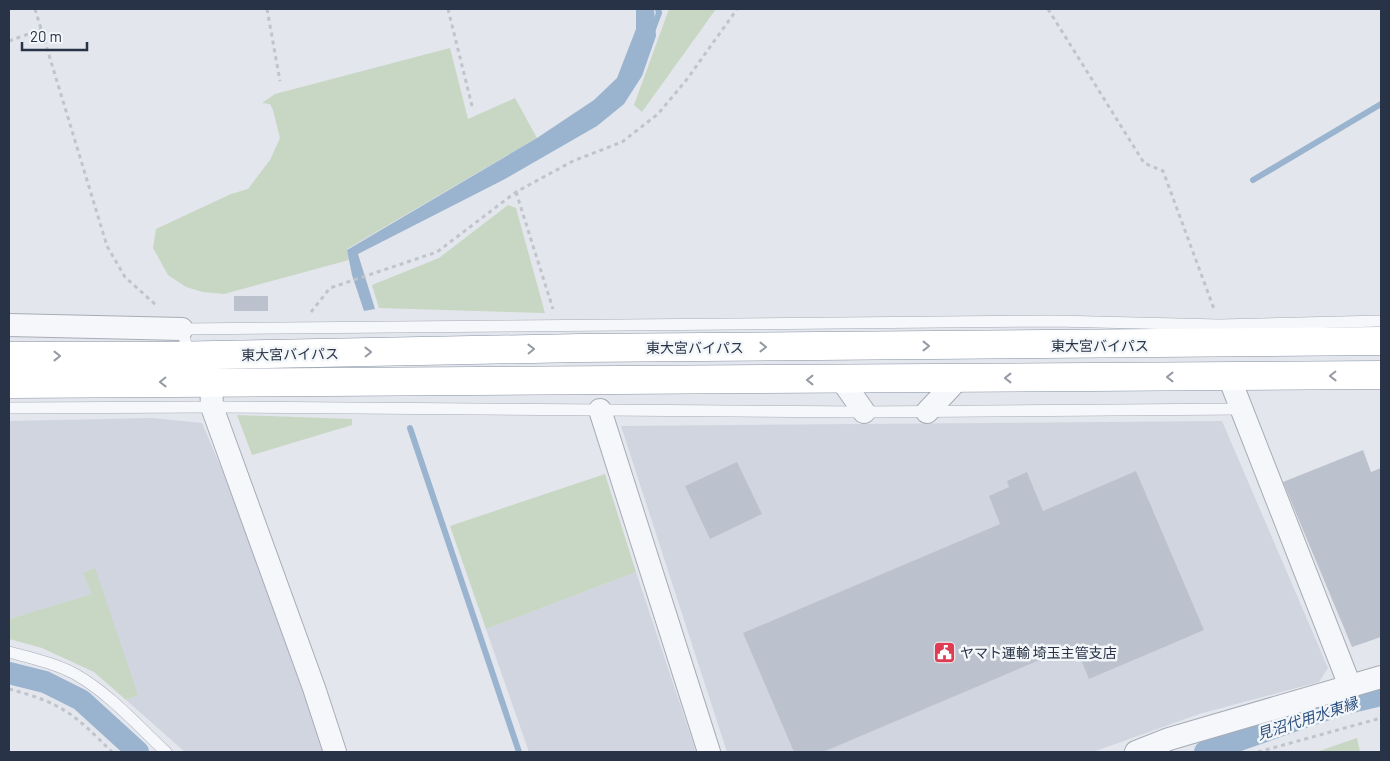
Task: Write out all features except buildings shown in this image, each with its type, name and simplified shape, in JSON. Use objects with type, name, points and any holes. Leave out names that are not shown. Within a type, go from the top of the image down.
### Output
[{"type":"highway","name":"東大宮バイパス","points":[[9,356],[189,356],[581,348],[1381,341]]},
{"type":"highway","name":"東大宮バイパス","points":[[9,384],[212,394],[841,379],[1381,375]]},
{"type":"street","points":[[9,325],[182,328]]},
{"type":"street","points":[[1229,377],[1350,686]]},
{"type":"street","points":[[841,379],[864,412]]},
{"type":"street","points":[[927,412],[958,379]]},
{"type":"street","points":[[212,394],[335,752]]},
{"type":"street","points":[[600,410],[710,752]]},
{"type":"street","points":[[1136,752],[1169,739],[1381,677]]},
{"type":"lane","points":[[189,356],[182,328],[1055,321],[1220,325],[1381,321]]},
{"type":"lane","points":[[9,408],[212,394],[600,410],[927,412],[1242,409]]},
{"type":"lane","points":[[9,652],[39,659],[75,674],[112,702],[166,752]]},
{"type":"path","points":[[35,9],[107,246],[125,277],[182,328]]},
{"type":"path","points":[[266,9],[280,81]]},
{"type":"path","points":[[448,9],[473,110]]},
{"type":"path","points":[[300,327],[330,288],[437,252],[516,192],[573,161],[622,142],[658,114],[688,78],[737,9]]},
{"type":"path","points":[[1048,9],[1144,163],[1163,171],[1220,325]]},
{"type":"path","points":[[9,41],[42,29]]},
{"type":"path","points":[[516,192],[559,326]]},
{"type":"path","points":[[9,689],[39,697],[68,711],[112,752]]},
{"type":"path","points":[[1258,752],[1381,718]]},
{"type":"shaded area","points":[[153,418],[202,423],[243,519],[288,644],[323,752],[185,752],[126,700],[137,695],[93,594],[9,619],[9,421]]},
{"type":"shaded area","points":[[1222,421],[1328,668],[1319,682],[1199,714],[1093,752],[727,752],[621,426]]},
{"type":"shaded area","points":[[636,572],[696,752],[529,752],[486,629]]},
{"type":"green space","points":[[669,9],[716,9],[642,112],[634,105]]},
{"type":"green space","points":[[450,48],[468,119],[515,98],[537,138],[347,249],[349,260],[224,294],[203,292],[186,287],[168,275],[153,248],[156,229],[231,194],[248,189],[270,160],[280,138],[270,104],[262,103],[275,94]]},
{"type":"green space","points":[[508,205],[516,208],[545,313],[379,308],[372,285],[439,258]]},
{"type":"green space","points":[[237,415],[352,419],[352,425],[252,455]]},
{"type":"green space","points":[[605,474],[636,572],[486,629],[450,526]]},
{"type":"green space","points":[[95,568],[138,695],[126,700],[94,672],[42,648],[9,639],[9,619],[92,594],[83,573]]},
{"type":"green space","points":[[1357,738],[1360,752],[1316,752]]},
{"type":"water","points":[[636,9],[654,9],[656,36],[642,76],[624,104],[597,126],[505,179],[358,254],[375,309],[364,311],[352,275],[347,250],[537,138],[594,100],[617,78],[636,29]]},
{"type":"waterway","points":[[653,29],[659,13],[658,9]]},
{"type":"waterway","points":[[1253,180],[1381,104]]},
{"type":"waterway","points":[[410,428],[519,752]]},
{"type":"waterway","name":"見沼代用水東縁","points":[[9,673],[45,682],[81,700],[138,752]]},
{"type":"waterway","name":"見沼代用水東縁","points":[[1205,752],[1339,705],[1381,695]]},
{"type":"place","name":"ヤマト運輸 埼玉主管支店","points":[[944,652]]}]
